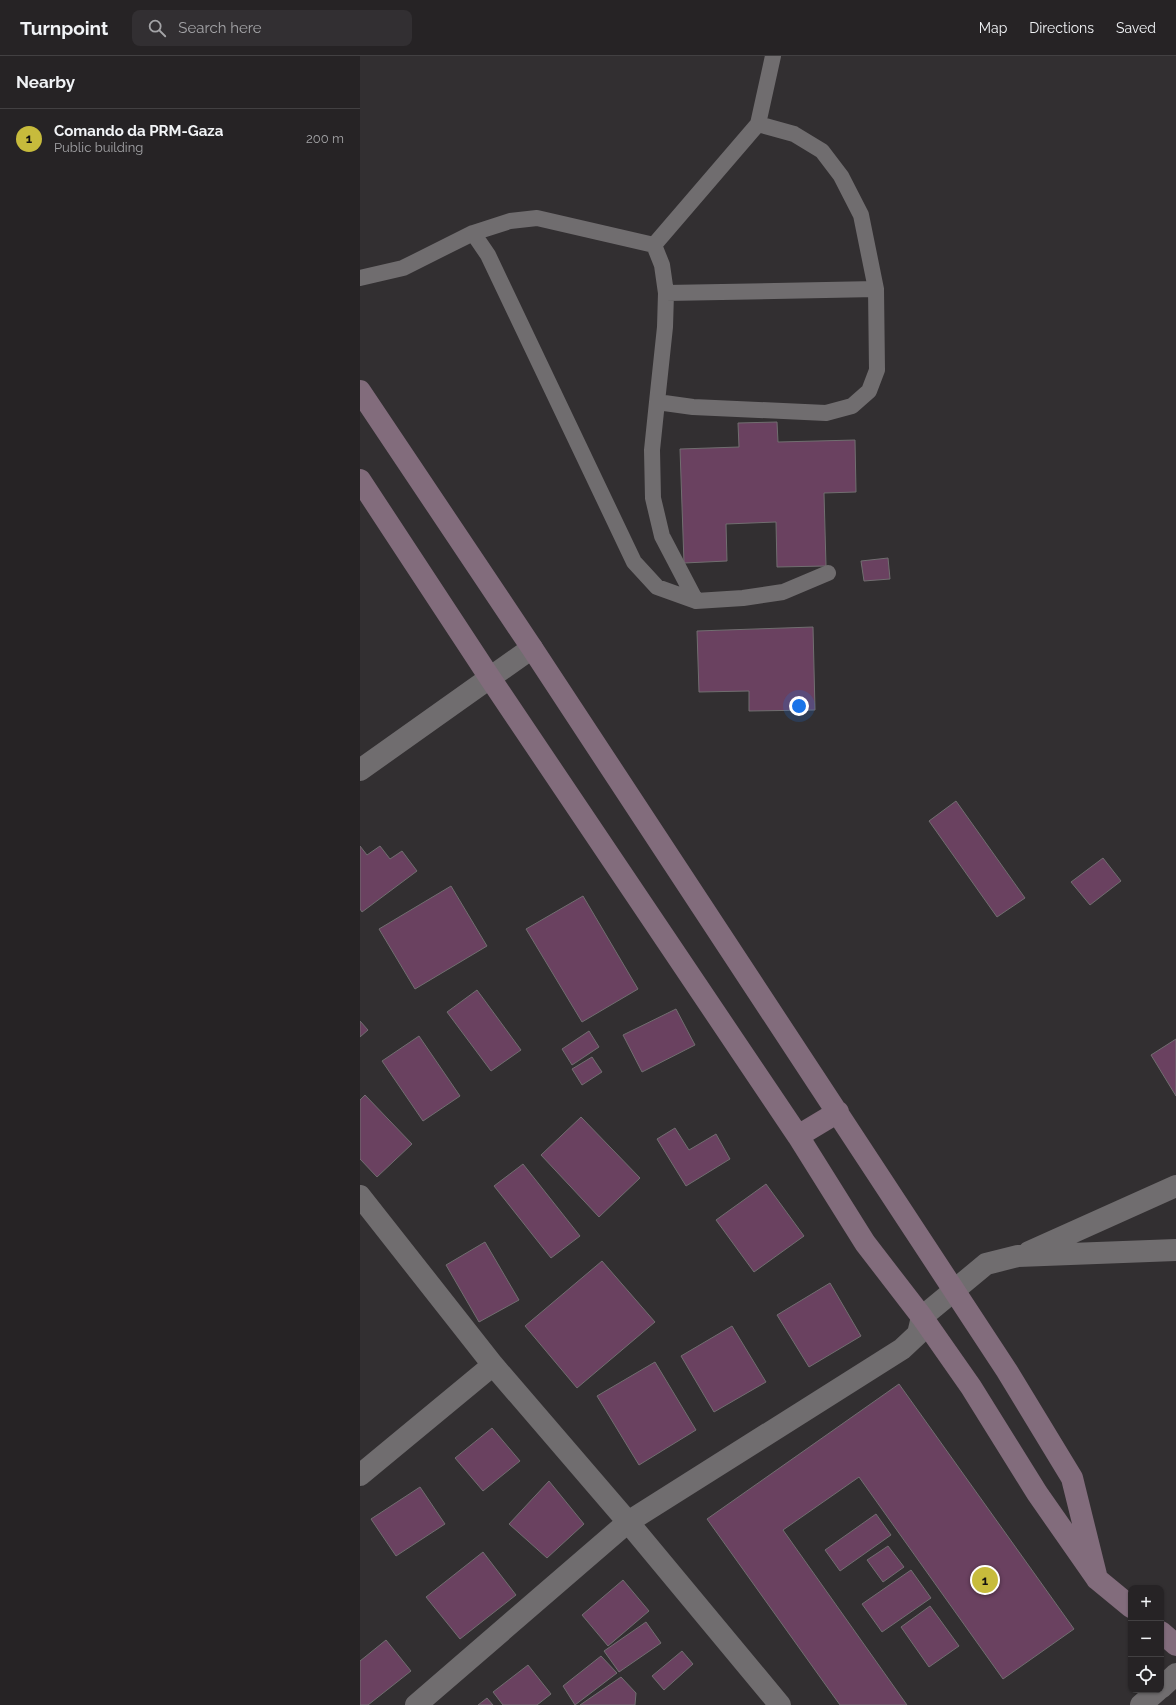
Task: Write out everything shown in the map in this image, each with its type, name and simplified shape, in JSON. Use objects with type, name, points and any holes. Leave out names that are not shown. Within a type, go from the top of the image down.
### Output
[{"type":"street","points":[[360,391],[532,648],[838,1112],[1006,1371],[1072,1478],[1097,1579]]},
{"type":"street","points":[[360,480],[490,678],[798,1136],[865,1243],[922,1317],[970,1387],[1037,1493],[1097,1579],[1128,1605]]},
{"type":"street","points":[[360,770],[532,648]]},
{"type":"street","points":[[798,1136],[838,1112]]},
{"type":"street","points":[[416,1705],[628,1522],[902,1349],[918,1334],[922,1317],[986,1264],[1018,1256],[1176,1186]]},
{"type":"street","points":[[360,1196],[493,1365],[628,1522],[778,1704]]},
{"type":"street","points":[[1018,1256],[1176,1250]]},
{"type":"street","points":[[360,1475],[493,1365]]},
{"type":"street","points":[[1164,1635],[1176,1645]]},
{"type":"street","points":[[1164,1685],[1176,1674]]},
{"type":"street","points":[[1141,1705],[1155,1693]]},
{"type":"lane","points":[[654,245],[758,124],[774,56]]},
{"type":"lane","points":[[657,402],[693,407],[826,413],[852,406],[869,391],[877,370],[876,289],[861,215],[841,176],[822,151],[794,134],[758,124]]},
{"type":"lane","points":[[360,278],[403,268],[473,233],[510,221],[537,218],[654,245]]},
{"type":"lane","points":[[473,233],[488,255],[634,562],[657,587],[696,601],[743,598],[783,592],[828,573]]},
{"type":"lane","points":[[654,245],[662,265],[666,293],[665,327],[652,450],[653,498],[662,536],[696,601]]},
{"type":"lane","points":[[666,293],[876,289]]},
{"type":"building","points":[[777,422],[778,442],[855,440],[856,492],[824,493],[826,566],[777,567],[776,522],[726,524],[727,561],[684,563],[680,449],[739,447],[738,423]]},
{"type":"building","points":[[888,558],[890,579],[864,581],[861,561]]},
{"type":"building","points":[[813,627],[815,710],[749,711],[749,691],[699,692],[697,631]]},
{"type":"building","points":[[956,801],[1025,898],[997,917],[929,821]]},
{"type":"building","points":[[360,846],[367,855],[380,846],[390,859],[402,851],[417,871],[362,912],[360,909]]},
{"type":"building","points":[[1103,858],[1121,881],[1090,905],[1071,882]]},
{"type":"building","points":[[451,886],[487,946],[415,989],[379,929]]},
{"type":"building","points":[[583,896],[638,989],[582,1022],[526,929]]},
{"type":"building","points":[[477,990],[521,1050],[491,1071],[447,1012]]},
{"type":"building","points":[[676,1009],[695,1045],[642,1072],[623,1035]]},
{"type":"building","points":[[360,1021],[368,1030],[360,1037]]},
{"type":"building","points":[[589,1031],[599,1047],[572,1065],[562,1049]]},
{"type":"building","points":[[419,1036],[460,1096],[423,1121],[382,1061]]},
{"type":"building","points":[[1176,1039],[1176,1096],[1151,1055]]},
{"type":"building","points":[[592,1057],[602,1072],[582,1085],[572,1069]]},
{"type":"building","points":[[365,1095],[412,1144],[377,1177],[360,1159],[360,1100]]},
{"type":"building","points":[[581,1117],[640,1178],[599,1217],[541,1155]]},
{"type":"building","points":[[675,1128],[689,1150],[716,1134],[730,1159],[686,1186],[657,1139]]},
{"type":"building","points":[[523,1164],[580,1236],[551,1258],[494,1186]]},
{"type":"building","points":[[766,1184],[804,1236],[754,1272],[716,1220]]},
{"type":"building","points":[[485,1242],[519,1300],[479,1322],[446,1265]]},
{"type":"building","points":[[602,1261],[655,1322],[577,1388],[525,1326]]},
{"type":"building","points":[[830,1283],[861,1336],[809,1367],[777,1315]]},
{"type":"building","points":[[732,1326],[766,1382],[714,1412],[681,1356]]},
{"type":"building","points":[[655,1362],[696,1430],[639,1465],[597,1396]]},
{"type":"building","points":[[899,1384],[1074,1629],[1003,1679],[859,1477],[783,1530],[907,1705],[840,1705],[707,1519]]},
{"type":"building","points":[[492,1428],[520,1461],[483,1491],[455,1458]]},
{"type":"building","points":[[549,1481],[584,1524],[547,1558],[509,1524]]},
{"type":"building","points":[[420,1487],[445,1524],[396,1556],[371,1519]]},
{"type":"building","points":[[876,1514],[891,1535],[840,1571],[825,1550]]},
{"type":"building","points":[[888,1546],[904,1567],[883,1582],[867,1560]]},
{"type":"building","points":[[483,1552],[516,1595],[460,1639],[426,1597]]},
{"type":"building","points":[[911,1570],[931,1598],[882,1632],[862,1604]]},
{"type":"building","points":[[623,1580],[649,1611],[608,1646],[582,1615]]},
{"type":"building","points":[[930,1606],[959,1646],[929,1667],[901,1627]]},
{"type":"building","points":[[646,1622],[661,1643],[619,1672],[604,1651]]},
{"type":"building","points":[[386,1640],[411,1671],[368,1705],[360,1705],[360,1661]]},
{"type":"building","points":[[682,1651],[693,1664],[664,1690],[652,1676]]},
{"type":"building","points":[[601,1656],[617,1673],[575,1705],[563,1686]]},
{"type":"building","points":[[528,1665],[551,1694],[537,1705],[503,1705],[493,1692]]},
{"type":"building","points":[[621,1677],[636,1693],[635,1705],[580,1705]]},
{"type":"building","points":[[487,1698],[493,1705],[478,1705]]},
{"type":"place","name":"Comando da PRM-Gaza","points":[[985,1580]]}]
